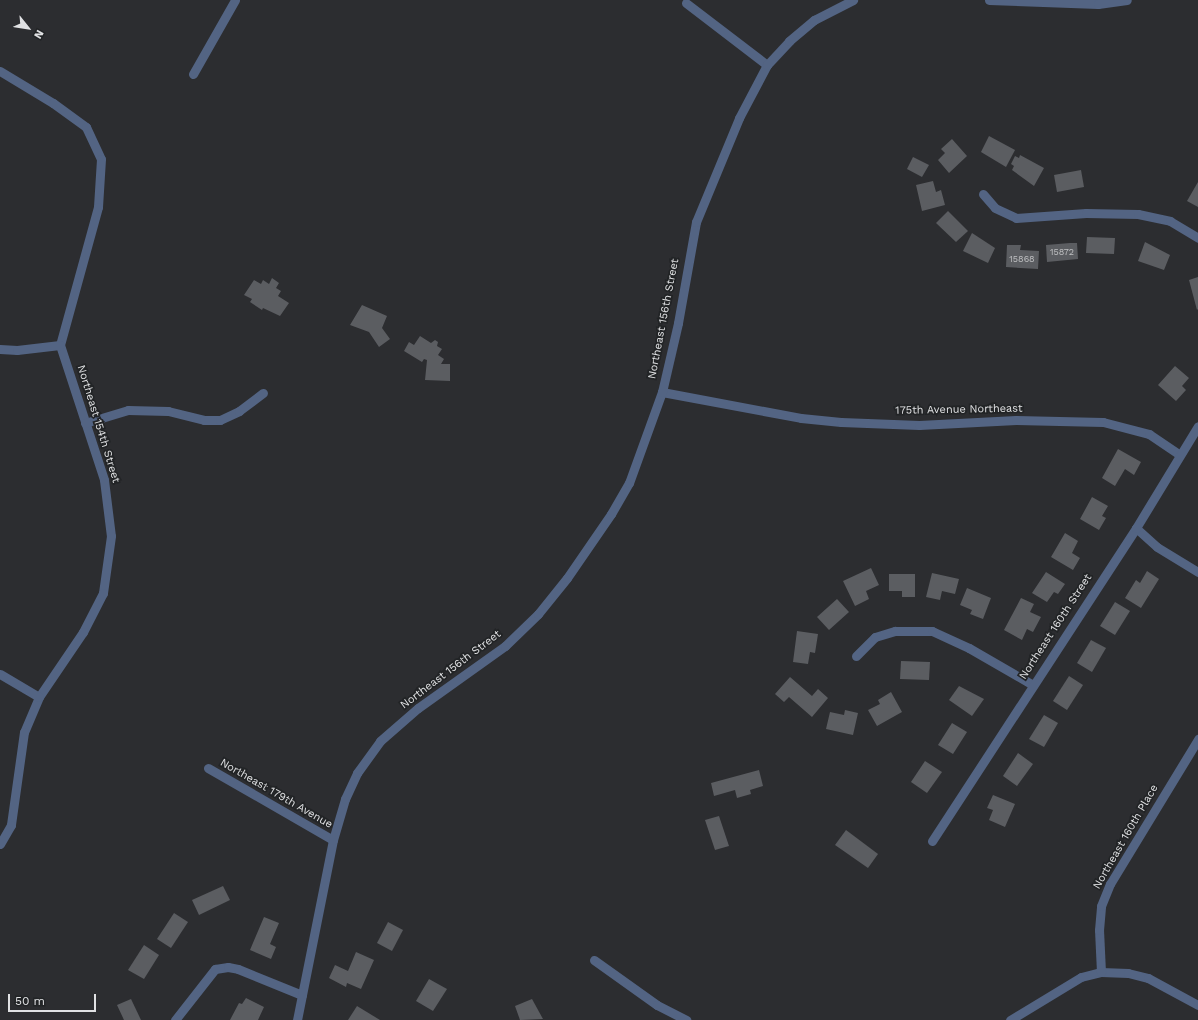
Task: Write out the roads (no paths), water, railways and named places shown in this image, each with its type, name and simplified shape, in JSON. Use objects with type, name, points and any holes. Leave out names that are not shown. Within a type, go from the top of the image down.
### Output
[{"type":"street","points":[[193,74],[235,0]]},
{"type":"street","name":"Northeast 156th Street","points":[[297,1020],[333,840],[345,799],[357,772],[380,741],[418,708],[505,646],[538,614],[567,578],[611,514],[629,483],[662,392],[678,323],[696,222],[739,118],[768,65],[814,20],[853,0]]},
{"type":"street","points":[[989,0],[1098,4],[1127,0]]},
{"type":"street","points":[[686,3],[768,65]]},
{"type":"street","points":[[0,71],[53,103],[86,127],[101,159],[98,208],[60,345],[17,350],[0,349]]},
{"type":"street","points":[[984,194],[995,208],[1016,218],[1086,212],[1138,214],[1170,221],[1198,238]]},
{"type":"street","name":"Northeast 154th Street","points":[[0,844],[11,825],[24,732],[39,697],[83,632],[103,593],[109,563],[111,536],[104,480],[60,345]]},
{"type":"street","name":"175th Avenue Northeast","points":[[662,392],[801,418],[842,422],[919,425],[1016,420],[1103,422],[1149,434],[1180,455]]},
{"type":"street","points":[[85,423],[128,410],[168,411],[204,420],[220,420],[239,411],[263,393]]},
{"type":"street","name":"Northeast 160th Street","points":[[932,841],[1136,528],[1198,426]]},
{"type":"street","points":[[1136,528],[1157,547],[1198,572]]},
{"type":"street","points":[[856,656],[875,637],[895,631],[932,630],[969,648],[1033,685]]},
{"type":"street","points":[[0,674],[39,697]]},
{"type":"street","name":"Northeast 160th Place","points":[[1101,972],[1099,930],[1101,906],[1110,884],[1198,739]]},
{"type":"street","name":"Northeast 179th Avenue","points":[[208,768],[333,840]]},
{"type":"street","points":[[594,960],[657,1005],[686,1020]]},
{"type":"street","points":[[175,1020],[215,969],[228,967],[238,969],[302,995]]},
{"type":"street","points":[[1010,1020],[1081,977],[1101,972],[1128,973],[1148,978],[1198,1005]]}]
